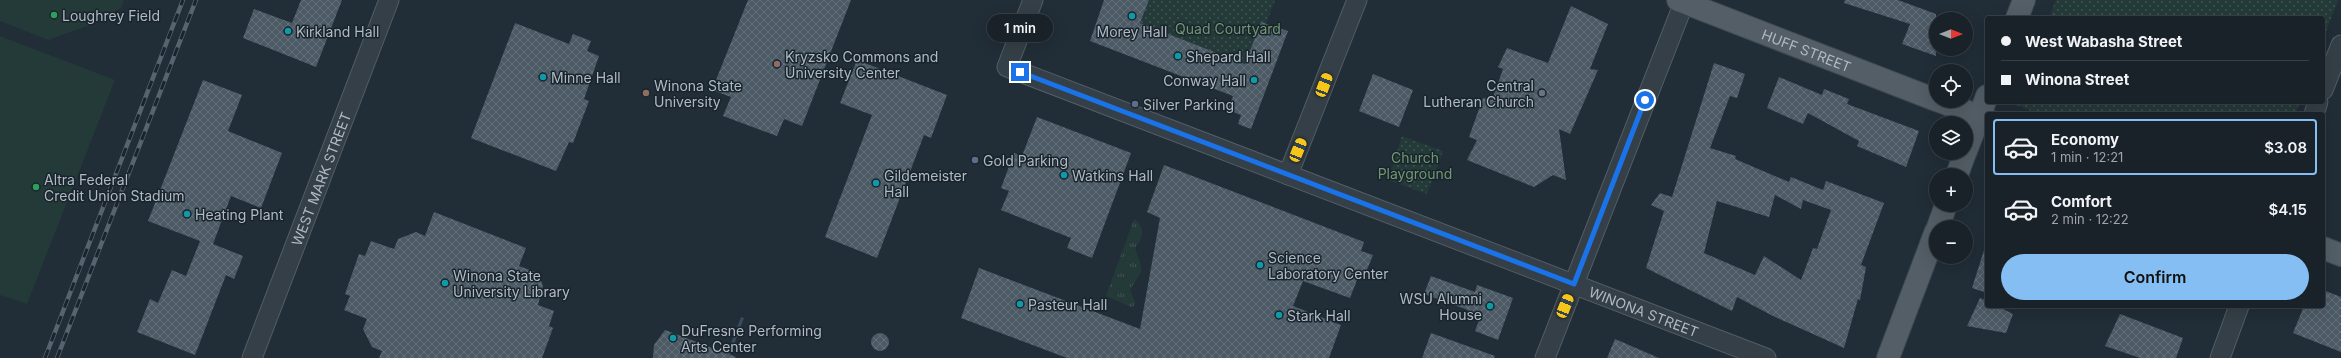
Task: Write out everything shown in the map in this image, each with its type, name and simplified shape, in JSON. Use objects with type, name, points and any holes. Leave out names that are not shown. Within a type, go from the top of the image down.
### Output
[{"type":"main road","points":[[2018,16],[2024,0]]},
{"type":"main road","name":"HUFF STREET","points":[[1682,1],[1929,97]]},
{"type":"main road","points":[[1973,138],[1983,117],[1985,104]]},
{"type":"main road","points":[[1958,108],[1983,117]]},
{"type":"main road","points":[[2325,249],[2341,255]]},
{"type":"main road","points":[[1888,358],[1929,250]]},
{"type":"street","name":"WEST MARK STREET","points":[[252,358],[389,0]]},
{"type":"street","name":"WINONA STREET","points":[[1034,0],[1007,67],[1766,358]]},
{"type":"street","points":[[1288,175],[1357,0]]},
{"type":"street","points":[[1545,358],[1682,1]]},
{"type":"street","points":[[2325,85],[2341,45]]},
{"type":"street","points":[[2220,358],[2238,308]]},
{"type":"green space","name":"Loughrey Field","points":[[0,0],[124,0],[121,8],[87,26],[48,40],[0,21]]},
{"type":"green space","name":"Quad Courtyard","points":[[1149,0],[1275,0],[1266,24],[1261,22],[1245,64],[1140,23]]},
{"type":"green space","points":[[2056,0],[2338,0],[2325,35],[2325,16],[2050,16]]},
{"type":"green space","name":"Altra Federal Credit Union Stadium","points":[[0,36],[115,80],[27,304],[0,295]]},
{"type":"green space","points":[[2299,104],[2296,112],[2034,112],[2016,105]]},
{"type":"green space","name":"Church Playground","points":[[1402,136],[1443,151],[1427,194],[1388,180]]},
{"type":"green space","points":[[1134,219],[1138,222],[1142,229],[1140,240],[1135,248],[1141,265],[1141,272],[1130,290],[1135,302],[1134,306],[1131,307],[1106,296]]},
{"type":"water","points":[[741,317],[744,318],[729,358],[725,358]]},
{"type":"building","name":"Kirkland Hall","points":[[301,0],[342,0],[316,67],[243,38],[254,9],[292,23]]},
{"type":"building","name":"Kryzsko Commons and University Center","points":[[748,0],[851,0],[802,126],[784,119],[777,136],[723,116],[731,97],[712,90]]},
{"type":"building","points":[[1104,0],[1149,0],[1140,23],[1245,64],[1261,22],[1288,31],[1251,129],[1238,124],[1241,115],[1228,110],[1233,96],[1090,41]]},
{"type":"building","points":[[1845,0],[1898,0],[1931,12],[1929,12],[1929,54],[1902,44],[1910,24],[1844,3]]},
{"type":"building","name":"Central Lutheran Church","points":[[1571,6],[1608,24],[1590,69],[1598,70],[1570,134],[1559,129],[1566,180],[1553,175],[1534,187],[1467,160],[1477,140],[1469,137],[1483,98],[1492,100],[1503,69],[1498,67],[1507,48],[1548,63]]},
{"type":"building","name":"Minne Hall","points":[[515,23],[569,44],[573,34],[591,41],[587,51],[599,56],[584,99],[589,101],[573,143],[569,142],[556,171],[471,138]]},
{"type":"building","name":"Gildemeister Hall","points":[[857,60],[947,95],[931,138],[924,135],[877,258],[825,237],[872,115],[840,103]]},
{"type":"building","points":[[1714,63],[1745,74],[1737,98],[1730,96],[1710,148],[1736,156],[1735,159],[1789,182],[1791,177],[1823,190],[1826,181],[1884,203],[1861,265],[1866,267],[1860,300],[1858,299],[1844,348],[1773,316],[1737,297],[1732,311],[1646,268],[1664,211],[1651,205],[1660,193],[1672,197]],"holes":[[[1775,195],[1801,209],[1803,200],[1831,210],[1817,249],[1813,248],[1801,280],[1764,256],[1755,275],[1704,253],[1717,201],[1769,217]]]},
{"type":"building","points":[[1373,74],[1413,90],[1399,127],[1359,111]]},
{"type":"building","points":[[1779,77],[1822,95],[1824,89],[1849,99],[1847,104],[1919,131],[1906,167],[1857,146],[1859,141],[1808,113],[1803,124],[1767,108]]},
{"type":"building","name":"Heating Plant","points":[[203,80],[242,95],[228,131],[282,153],[261,208],[231,196],[213,244],[243,256],[234,279],[226,275],[195,355],[137,332],[150,299],[158,303],[172,270],[186,276],[200,241],[148,221]]},
{"type":"building","name":"Watkins Hall","points":[[1037,117],[1131,153],[1092,258],[1067,248],[1071,238],[1001,210],[1009,191],[1001,188],[1014,153],[1022,156]]},
{"type":"building","name":"Science Laboratory Center","points":[[1164,165],[1364,242],[1361,251],[1373,255],[1364,277],[1359,275],[1350,298],[1303,281],[1293,306],[1341,325],[1329,358],[1067,358],[961,318],[979,268],[1140,329],[1160,218],[1147,212]]},
{"type":"building","name":"Winona State University Library","points":[[434,212],[526,248],[519,266],[538,273],[543,286],[538,305],[554,311],[549,326],[553,328],[542,358],[379,358],[382,351],[372,347],[363,329],[367,319],[344,310],[350,296],[345,294],[359,254],[365,256],[371,241],[394,249],[398,239],[416,232],[425,236]]},
{"type":"building","points":[[1984,250],[1985,250],[1985,292],[1972,288]]},
{"type":"building","name":"WSU Alumni House","points":[[1431,276],[1475,292],[1477,285],[1513,298],[1498,340],[1475,331],[1479,320],[1466,315],[1468,310],[1424,294]]},
{"type":"building","points":[[2325,291],[2341,297],[2341,352],[2293,333],[2303,308],[2325,308]]},
{"type":"building","points":[[1980,298],[1985,300],[1985,308],[2001,308],[2013,314],[2006,333],[1967,326]]},
{"type":"building","points":[[2120,314],[2183,338],[2176,358],[2140,358],[2105,346]]},
{"type":"building","name":"DuFresne Performing Arts Center","points":[[665,330],[736,357],[653,358],[654,345]]},
{"type":"building","points":[[880,333],[886,336],[889,342],[886,348],[880,351],[874,348],[871,342],[874,336]]},
{"type":"building","points":[[1431,333],[1495,356],[1494,358],[1422,358]]},
{"type":"building","points":[[1615,339],[1659,358],[1607,358]]},
{"type":"railway","points":[[45,358],[183,0]]},
{"type":"railway","points":[[57,358],[196,0]]},
{"type":"place","name":"Loughrey Field","points":[[54,15]]},
{"type":"place","name":"Morey Hall","points":[[1132,16]]},
{"type":"place","name":"Kirkland Hall","points":[[288,31]]},
{"type":"place","name":"Shepard Hall","points":[[1178,56]]},
{"type":"place","name":"Kryzsko Commons and University Center","points":[[777,64]]},
{"type":"place","name":"Minne Hall","points":[[543,77]]},
{"type":"place","name":"Conway Hall","points":[[1254,80]]},
{"type":"place","name":"Winona State University","points":[[646,93]]},
{"type":"place","name":"Central Lutheran Church","points":[[1542,93]]},
{"type":"place","name":"Silver Parking","points":[[1135,104]]},
{"type":"place","name":"Gold Parking","points":[[975,160]]},
{"type":"place","name":"Watkins Hall","points":[[1064,175]]},
{"type":"place","name":"Gildemeister Hall","points":[[876,183]]},
{"type":"place","name":"Altra Federal Credit Union Stadium","points":[[36,187]]},
{"type":"place","name":"Heating Plant","points":[[187,214]]},
{"type":"place","name":"Science Laboratory Center","points":[[1260,265]]},
{"type":"place","name":"Winona State University Library","points":[[445,283]]},
{"type":"place","name":"Pasteur Hall","points":[[1020,304]]},
{"type":"place","name":"WSU Alumni House","points":[[1490,306]]},
{"type":"place","name":"Stark Hall","points":[[1279,315]]},
{"type":"place","name":"DuFresne Performing Arts Center","points":[[673,338]]},
{"type":"route","points":[[1020,72],[1270,169],[1574,284],[1645,100]]}]
